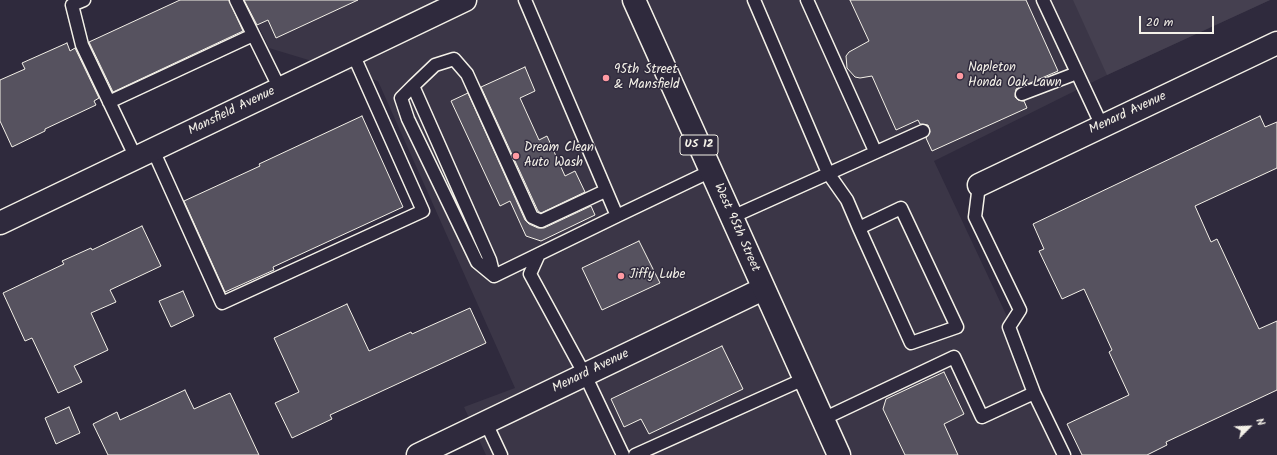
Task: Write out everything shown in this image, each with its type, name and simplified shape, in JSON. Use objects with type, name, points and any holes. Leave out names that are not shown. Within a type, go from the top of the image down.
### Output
[{"type":"street","name":"West 95th Street","points":[[634,0],[839,455]]},
{"type":"street","name":"Mansfield Avenue","points":[[0,223],[353,54],[456,2]]},
{"type":"street","name":"Menard Avenue","points":[[980,185],[1277,43]]},
{"type":"street","name":"Menard Avenue","points":[[418,455],[764,289]]},
{"type":"lane","points":[[84,0],[72,6],[82,45],[109,102],[144,154],[222,303],[423,211],[353,54]]},
{"type":"lane","points":[[236,0],[280,89]]},
{"type":"lane","points":[[525,0],[605,191],[617,216]]},
{"type":"lane","points":[[754,0],[828,173],[847,200],[859,228],[911,343],[957,327],[901,208],[859,228]]},
{"type":"lane","points":[[807,0],[875,151]]},
{"type":"lane","points":[[1043,0],[1102,126]]},
{"type":"lane","points":[[109,102],[253,35]]},
{"type":"lane","points":[[494,276],[477,262],[408,120],[401,98],[435,64],[454,59],[467,74],[532,217],[541,221],[605,191]]},
{"type":"lane","points":[[1022,94],[1077,73]]},
{"type":"lane","points":[[413,86],[490,260],[494,276]]},
{"type":"lane","points":[[732,218],[875,151],[923,131]]},
{"type":"lane","points":[[494,276],[711,171]]},
{"type":"lane","points":[[980,185],[975,217],[1020,310],[1009,326],[1034,393],[1064,455]]},
{"type":"lane","points":[[539,254],[530,274],[585,375],[623,455]]},
{"type":"lane","points":[[823,419],[954,357],[982,417],[1034,393]]},
{"type":"lane","points":[[635,455],[804,379]]},
{"type":"lane","points":[[486,423],[501,455]]},
{"type":"shaded area","points":[[246,0],[1270,0],[1107,75],[934,161],[1072,455],[486,455],[464,407],[515,388],[378,81],[269,48]]},
{"type":"shaded area","points":[[1073,0],[1270,0],[1107,75]]},
{"type":"building","points":[[180,0],[229,0],[243,31],[113,92],[89,42]]},
{"type":"building","points":[[244,0],[358,0],[276,38],[268,20],[257,25]]},
{"type":"building","name":"Napleton Honda Oak Lawn","points":[[850,0],[1026,0],[1058,71],[1016,89],[1015,97],[1018,100],[1024,101],[1027,108],[932,151],[926,138],[930,132],[928,125],[920,124],[918,120],[896,130],[872,76],[860,78],[855,77],[847,68],[846,56],[849,52],[869,41]]},
{"type":"building","points":[[67,43],[70,51],[75,48],[99,98],[94,101],[96,105],[45,129],[45,131],[12,147],[0,121],[0,80],[25,69],[22,63]]},
{"type":"building","points":[[525,67],[535,91],[520,98],[539,140],[547,136],[565,176],[575,171],[585,192],[541,213],[538,211],[481,87]]},
{"type":"building","points":[[468,93],[525,220],[529,224],[538,228],[544,228],[591,206],[595,215],[541,241],[526,236],[510,201],[500,206],[451,101]]},
{"type":"building","points":[[362,116],[403,207],[273,267],[274,270],[225,292],[184,201]]},
{"type":"building","points":[[1260,116],[1265,127],[1277,122],[1277,168],[1195,206],[1211,242],[1217,239],[1259,329],[1277,321],[1277,390],[1166,442],[1167,445],[1147,455],[1082,455],[1067,424],[1129,395],[1109,352],[1112,350],[1084,289],[1062,299],[1039,251],[1044,249],[1033,224]]},
{"type":"building","points":[[142,226],[161,266],[110,290],[116,302],[91,313],[108,350],[74,366],[82,382],[58,393],[32,338],[25,341],[3,293],[64,264],[62,261],[91,248],[92,250]]},
{"type":"building","name":"Jiffy Lube","points":[[639,241],[660,283],[602,310],[582,268]]},
{"type":"building","points":[[183,291],[194,316],[171,327],[159,301]]},
{"type":"building","points":[[347,304],[369,351],[411,332],[412,334],[470,308],[486,343],[330,415],[332,419],[292,438],[275,403],[299,392],[274,338]]},
{"type":"building","points":[[722,346],[743,389],[649,434],[641,419],[624,427],[611,399]]},
{"type":"building","points":[[944,372],[964,414],[944,424],[958,455],[905,455],[883,409],[886,399]]},
{"type":"building","points":[[185,390],[194,409],[230,393],[259,455],[108,455],[93,424],[117,412],[120,420]]},
{"type":"building","points":[[69,407],[80,433],[56,444],[45,418]]},
{"type":"place","name":"Napleton Honda Oak Lawn","points":[[960,76]]},
{"type":"place","name":"95th Street & Mansfield","points":[[606,78]]},
{"type":"place","name":"Dream Clean Auto Wash","points":[[516,156]]},
{"type":"place","name":"Jiffy Lube","points":[[621,276]]}]
